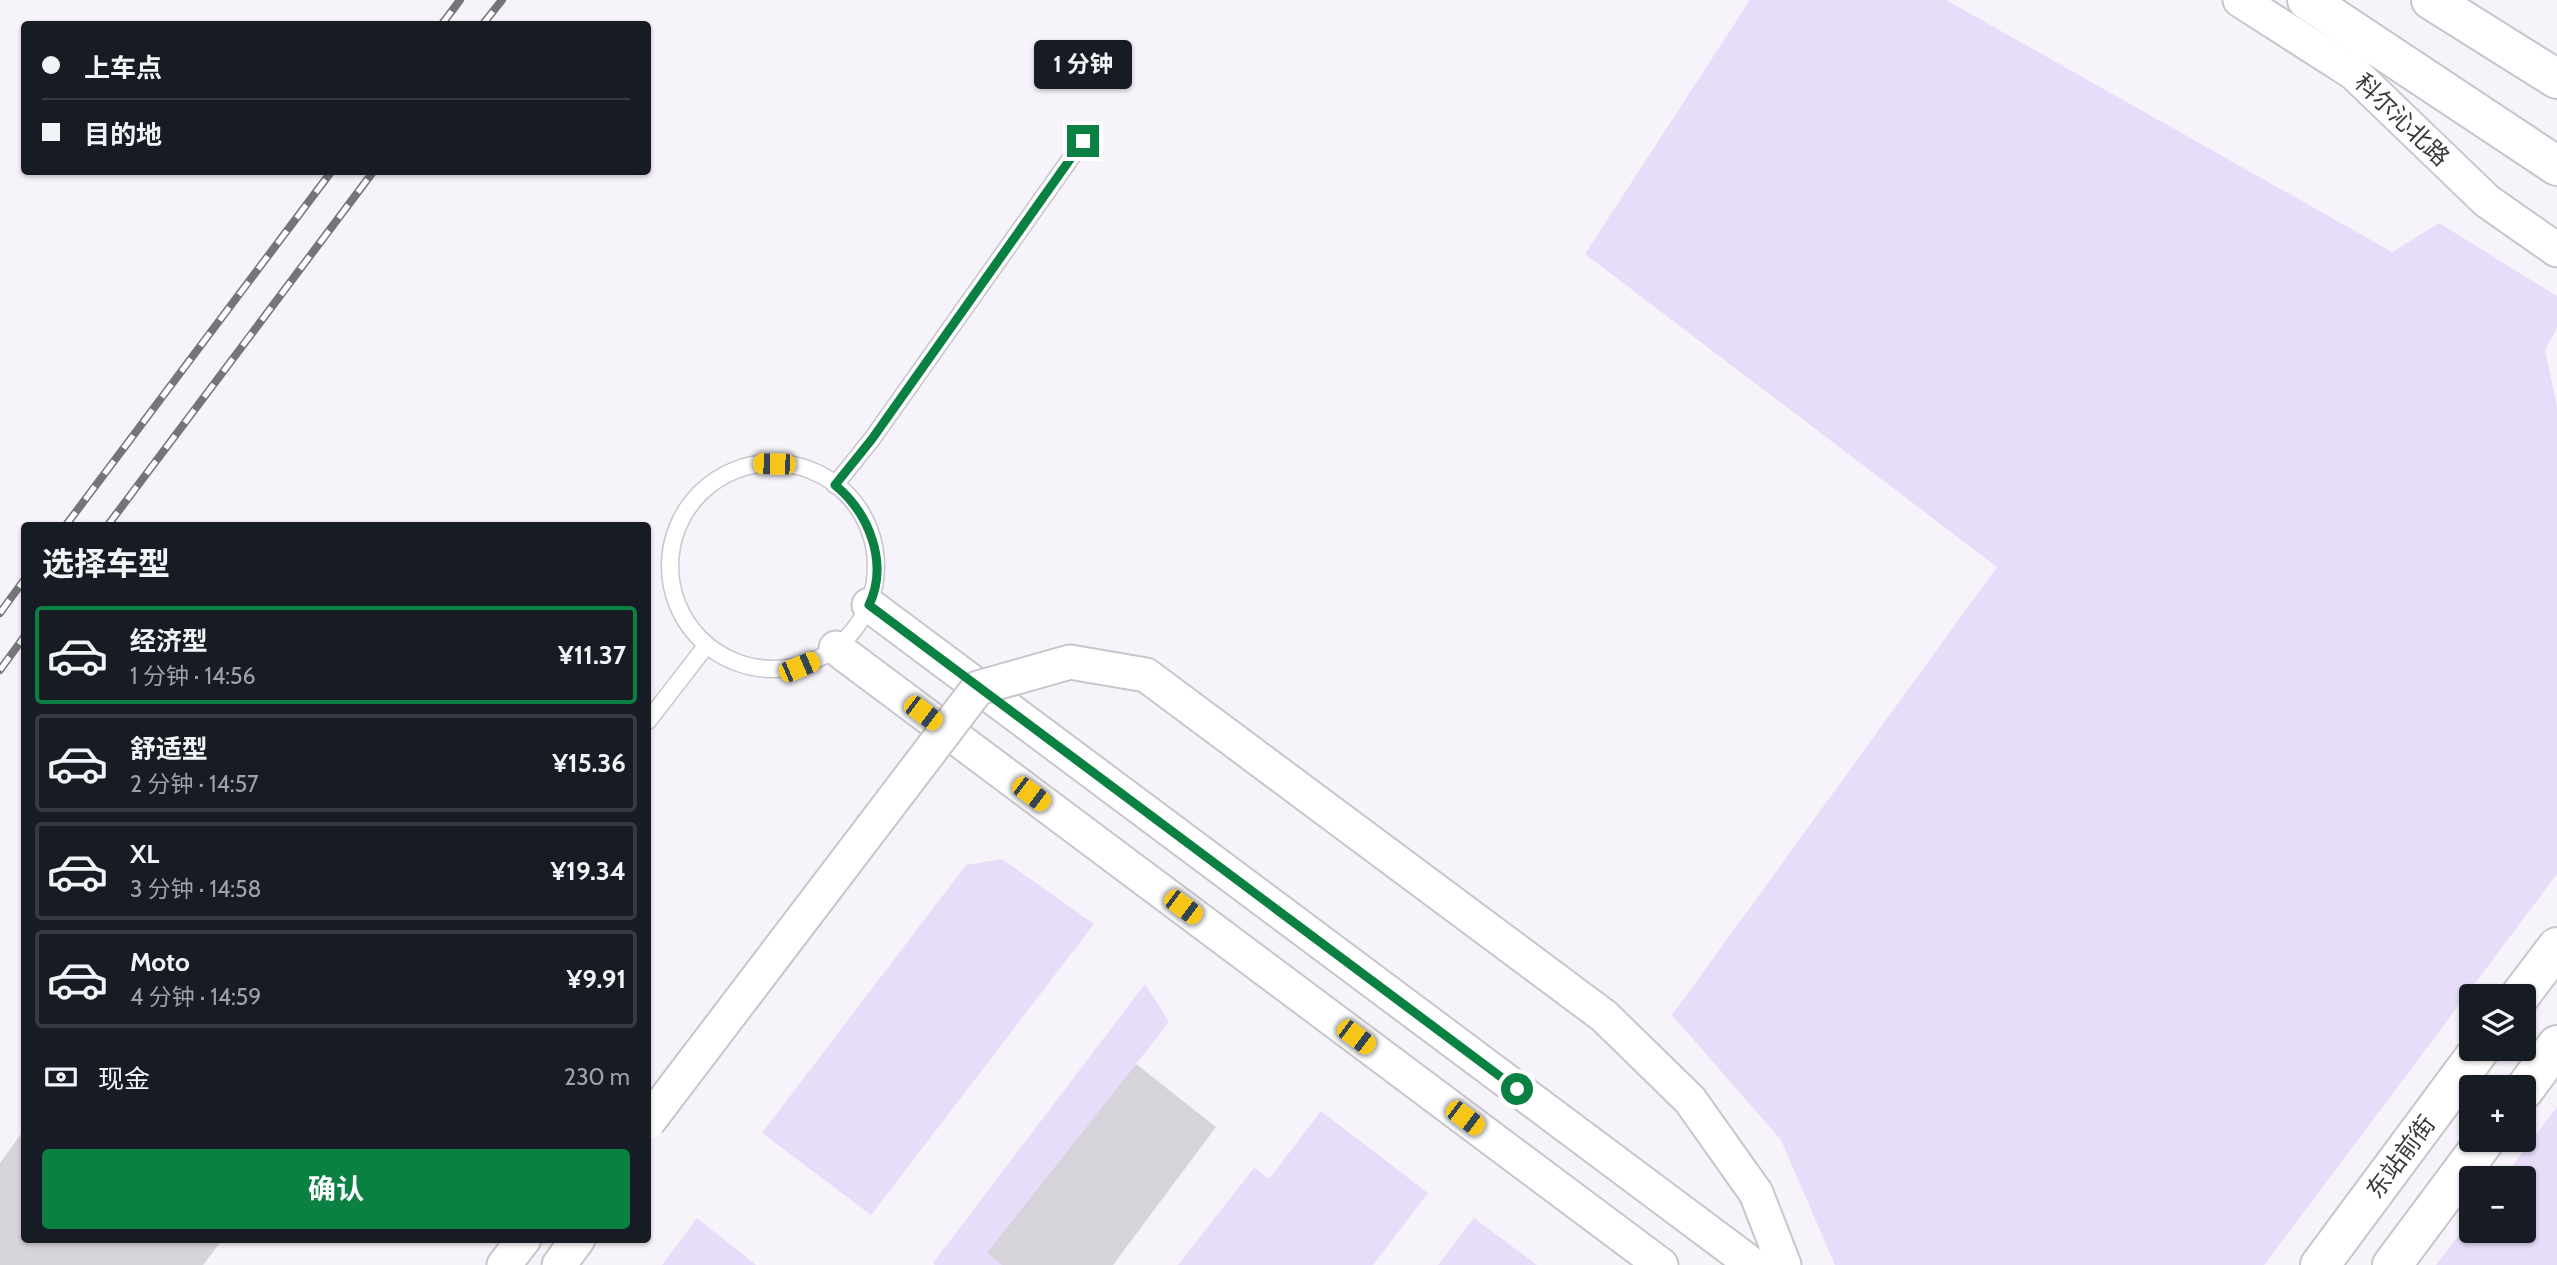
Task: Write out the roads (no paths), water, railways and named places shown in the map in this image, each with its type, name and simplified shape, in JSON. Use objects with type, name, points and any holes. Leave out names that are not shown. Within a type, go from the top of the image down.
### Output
[{"type":"main road","points":[[2307,0],[2557,166]]},
{"type":"main road","points":[[2431,0],[2543,69]]},
{"type":"main road","points":[[2529,984],[2557,947]]},
{"type":"main road","points":[[2535,1075],[2557,1045]]},
{"type":"main road","name":"东站前街","points":[[2320,1265],[2471,1061]]},
{"type":"main road","points":[[2392,1265],[2476,1152]]},
{"type":"street","name":"科尔沁北路","points":[[2240,0],[2354,74],[2487,201],[2557,250]]},
{"type":"street","points":[[869,605],[1753,1265]]},
{"type":"street","points":[[836,648],[1661,1265]]},
{"type":"street","points":[[651,1119],[978,688],[1070,662],[1146,675],[1604,1016],[1690,1100],[1756,1193],[1784,1265]]},
{"type":"street","points":[[504,1265],[521,1243]]},
{"type":"street","points":[[559,1265],[575,1243]]},
{"type":"lane","points":[[835,485],[872,439],[1083,141]]},
{"type":"lane","points":[[756,463],[792,464],[826,476],[853,499],[871,531],[877,566],[869,605],[853,633],[836,648],[799,667],[766,670],[735,663],[706,646],[685,623],[672,593],[669,561],[676,529],[695,499],[722,476],[756,463]]},
{"type":"lane","points":[[651,717],[706,646]]},
{"type":"railway","points":[[444,21],[460,0]]},
{"type":"railway","points":[[485,21],[502,0]]},
{"type":"railway","points":[[68,522],[329,175]]},
{"type":"railway","points":[[110,522],[371,175]]},
{"type":"railway","points":[[0,613],[21,584]]},
{"type":"railway","points":[[0,670],[21,641]]}]
